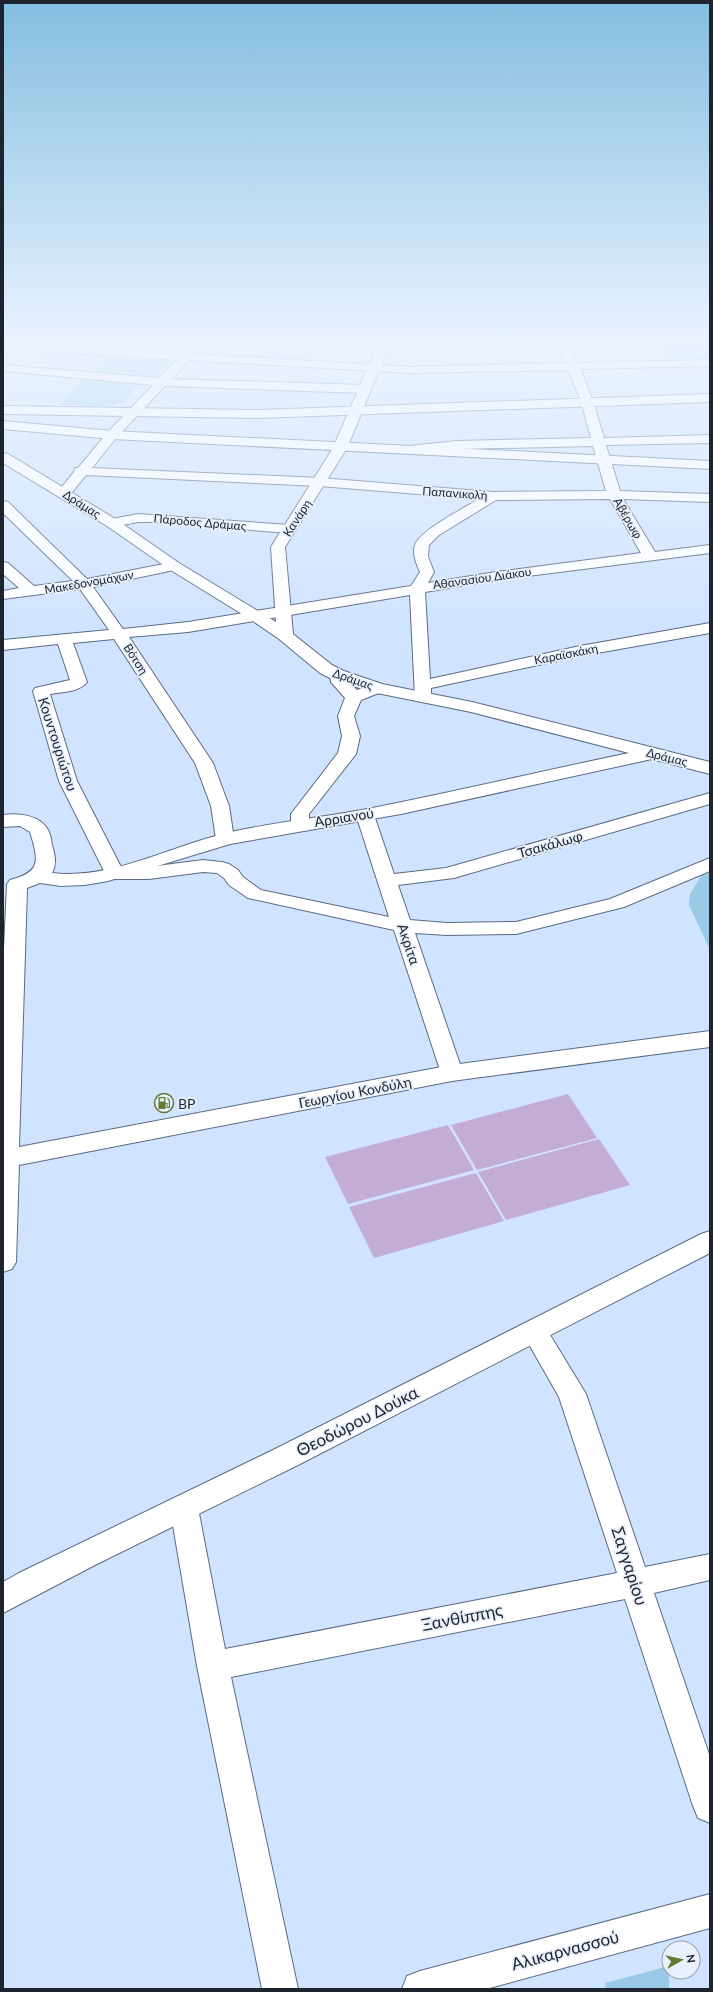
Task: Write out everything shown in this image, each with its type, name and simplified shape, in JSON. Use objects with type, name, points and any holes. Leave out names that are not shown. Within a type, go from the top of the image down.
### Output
[{"type":"street","points":[[64,493],[80,471],[111,436]]},
{"type":"street","points":[[129,436],[340,448],[710,465]]},
{"type":"street","name":"Κανάρη","points":[[285,636],[278,547],[320,482],[340,448],[345,436]]},
{"type":"street","name":"Αβέρωφ","points":[[597,436],[614,495],[650,556]]},
{"type":"street","points":[[404,451],[457,445],[710,440]]},
{"type":"street","name":"Δράμας","points":[[3,457],[112,523],[174,566],[256,616],[285,636],[317,663],[338,675],[378,688],[423,691],[472,707],[653,754],[707,766]]},
{"type":"street","name":"Παπανικολή","points":[[80,471],[320,482],[493,496],[614,495],[710,498]]},
{"type":"street","points":[[423,691],[418,629],[417,588],[427,572],[421,558],[422,544],[434,532],[493,496]]},
{"type":"street","name":"Βότση","points":[[3,505],[84,584],[119,634],[204,763],[220,806],[225,839]]},
{"type":"street","name":"Πάροδος Δράμας","points":[[112,523],[138,518],[155,518],[289,529]]},
{"type":"street","name":"Αθανασίου Διάκου","points":[[256,616],[417,588],[710,549]]},
{"type":"street","points":[[3,566],[32,592]]},
{"type":"street","name":"Μακεδονομάχων","points":[[3,595],[84,584],[174,566]]},
{"type":"street","points":[[3,645],[188,627],[256,616]]},
{"type":"street","name":"Καραϊσκάκη","points":[[423,691],[580,651],[710,628]]},
{"type":"street","name":"Κουντουριώτου","points":[[64,639],[79,682],[70,686],[41,691],[68,781],[114,873]]},
{"type":"street","points":[[338,675],[338,682],[354,698]]},
{"type":"street","points":[[300,824],[300,814],[347,754],[351,736],[346,716],[354,698],[378,688]]},
{"type":"street","name":"Αρριανού","points":[[19,881],[80,881],[114,873],[225,839],[300,824],[365,815],[653,754]]},
{"type":"street","name":"Τσακάλωφ","points":[[388,880],[447,874],[710,798]]},
{"type":"street","name":"Ακρίτα","points":[[365,815],[452,1073]]},
{"type":"street","points":[[3,821],[20,820],[29,823],[40,831],[46,858],[46,866],[44,871],[19,881],[5,1159],[3,1262]]},
{"type":"street","points":[[114,873],[149,873],[203,866],[222,868],[231,874],[236,881],[255,894],[403,926],[447,929],[516,928],[617,902],[710,864]]},
{"type":"street","name":"Γεωργίου Κονδύλη","points":[[5,1159],[452,1073],[710,1039]]},
{"type":"street","name":"Θεοδώρου Δούκα","points":[[3,1598],[45,1574],[184,1508],[535,1332],[710,1241]]},
{"type":"street","name":"Σαγγαρίου","points":[[535,1332],[572,1394],[710,1806]]},
{"type":"street","points":[[184,1508],[213,1666],[280,1989]]},
{"type":"street","name":"Ξανθίππης","points":[[213,1666],[710,1567]]},
{"type":"street","name":"Αλικαρνασσού","points":[[420,1989],[710,1911]]},
{"type":"shaded area","points":[[568,1094],[597,1138],[477,1170],[451,1125]]},
{"type":"shaded area","points":[[448,1125],[474,1170],[348,1204],[325,1157]]},
{"type":"shaded area","points":[[599,1139],[630,1185],[506,1220],[478,1172]]},
{"type":"shaded area","points":[[476,1173],[504,1221],[374,1258],[349,1207]]},
{"type":"building","points":[[710,873],[710,950],[689,905],[690,894],[701,876]]},
{"type":"building","points":[[661,1968],[661,1980],[669,1980],[669,1989],[606,1989],[605,1983]]},
{"type":"place","name":"BP","points":[[164,1103]]}]
